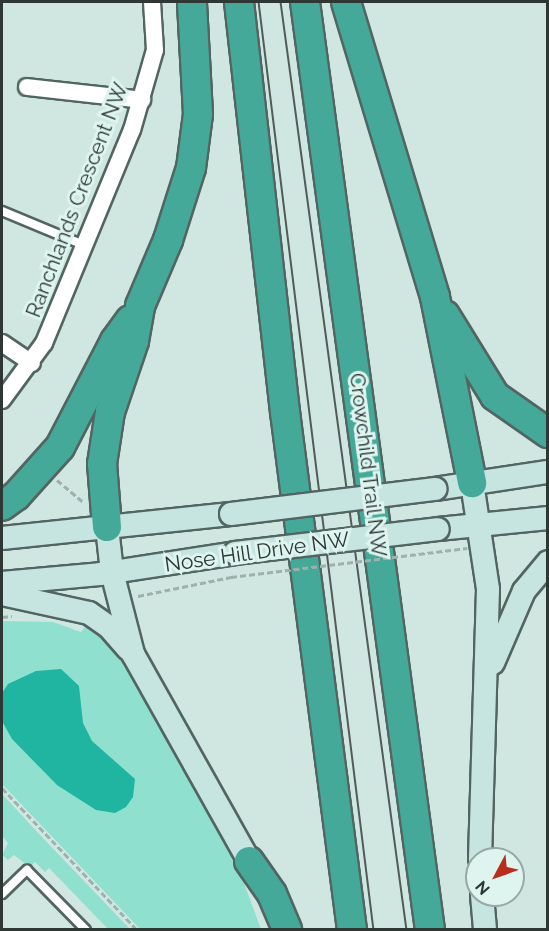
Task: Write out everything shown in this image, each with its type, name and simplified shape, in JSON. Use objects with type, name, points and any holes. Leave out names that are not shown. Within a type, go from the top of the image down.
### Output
[{"type":"highway","points":[[2,506],[16,496],[60,447],[115,341],[140,306],[168,240],[191,168],[198,114],[192,2]]},
{"type":"highway","points":[[239,2],[285,412],[352,930]]},
{"type":"highway","name":"Crowchild Trail NW","points":[[305,2],[430,930]]},
{"type":"highway","points":[[346,2],[435,297],[472,483]]},
{"type":"highway","points":[[435,297],[495,396],[548,433]]},
{"type":"highway","points":[[99,518],[102,464],[110,412],[134,341],[140,306]]},
{"type":"highway","points":[[249,861],[272,894],[287,930]]},
{"type":"main road","name":"Nose Hill Drive NW","points":[[2,538],[99,518],[231,514],[435,489],[548,472]]},
{"type":"main road","points":[[472,483],[488,589],[480,847]]},
{"type":"main road","points":[[99,518],[133,654]]},
{"type":"main road","name":"Nose Hill Drive NW","points":[[2,584],[112,572],[235,553],[548,518]]},
{"type":"main road","points":[[486,684],[498,644],[519,600],[548,562]]},
{"type":"main road","points":[[2,594],[89,613],[109,627],[133,654],[249,861]]},
{"type":"main road","points":[[483,907],[484,930]]},
{"type":"street","name":"Ranchlands Crescent NW","points":[[2,400],[32,363],[86,246],[142,100],[155,50],[152,2]]},
{"type":"street","points":[[27,87],[142,100]]},
{"type":"street","points":[[2,343],[32,363]]},
{"type":"lane","points":[[2,211],[86,246]]},
{"type":"lane","points":[[2,894],[27,870],[86,930]]},
{"type":"path","points":[[56,479],[99,518]]},
{"type":"path","points":[[133,598],[231,577],[467,548]]},
{"type":"path","points":[[2,788],[137,930]]},
{"type":"shaded area","points":[[2,621],[53,622],[81,632],[87,624],[118,652],[232,851],[261,929],[140,929],[2,784]]},
{"type":"shaded area","points":[[61,669],[79,686],[83,723],[92,741],[135,779],[133,797],[126,807],[115,813],[96,810],[57,785],[12,739],[2,721],[2,693],[8,684],[36,671]]},
{"type":"shaded area","points":[[2,794],[130,929],[108,929],[49,868],[45,872],[35,862],[30,867],[14,855],[8,860],[2,855],[8,843],[2,836]]},
{"type":"tram line","points":[[259,2],[374,930]]},
{"type":"tram line","points":[[281,2],[407,930]]}]
